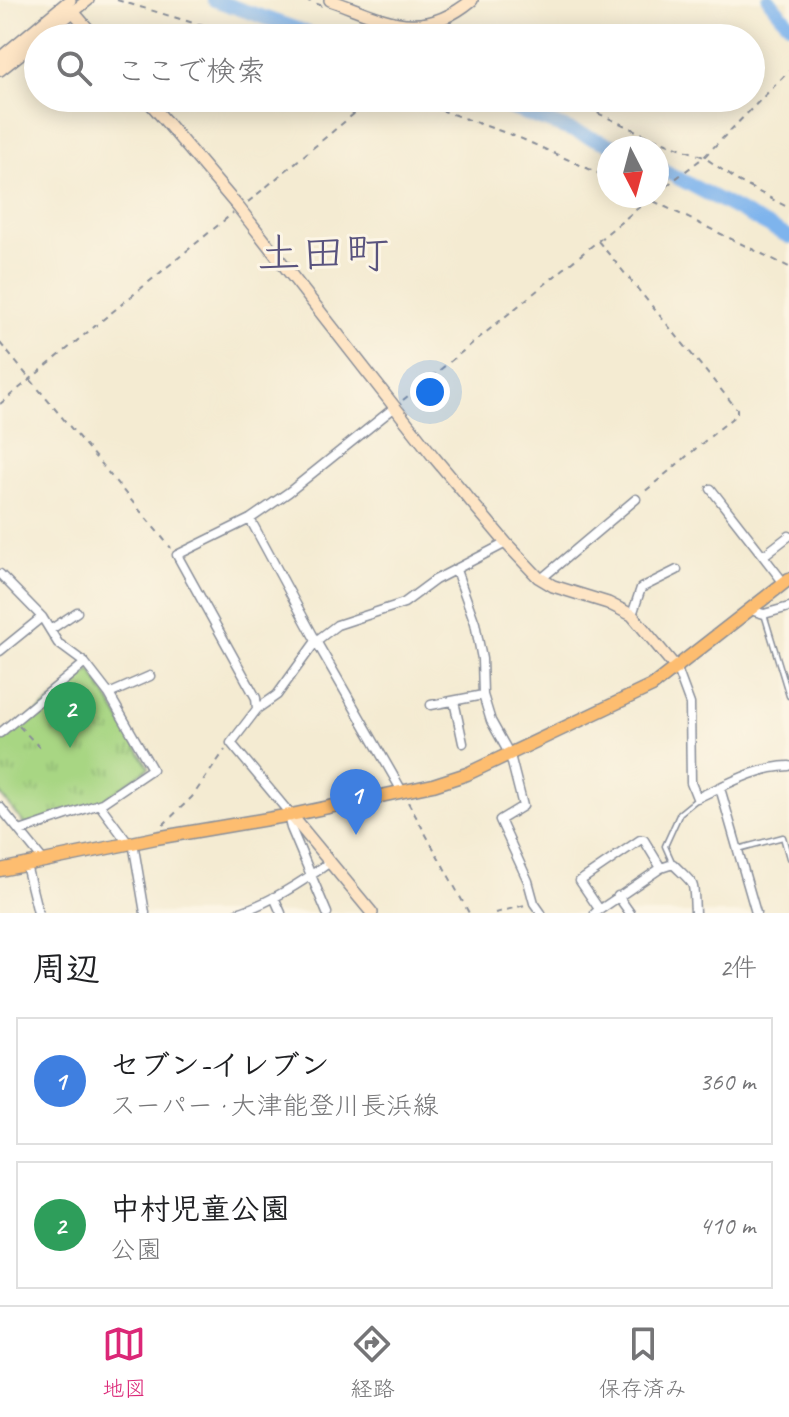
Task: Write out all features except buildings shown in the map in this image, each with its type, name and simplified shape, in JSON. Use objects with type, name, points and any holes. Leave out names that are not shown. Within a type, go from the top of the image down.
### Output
[{"type":"main road","points":[[0,870],[156,838],[291,815],[433,785],[467,774],[628,700],[677,669],[786,581]]},
{"type":"street","points":[[45,24],[70,5],[88,0]]},
{"type":"street","points":[[330,0],[344,2],[403,24]]},
{"type":"street","points":[[422,24],[444,19],[472,0]]},
{"type":"street","points":[[70,5],[85,24]]},
{"type":"street","points":[[53,24],[70,5]]},
{"type":"street","points":[[0,58],[24,40]]},
{"type":"street","points":[[0,70],[24,51]]},
{"type":"street","points":[[158,112],[239,208],[506,543],[541,579],[553,586],[608,603],[632,615],[677,669],[690,704],[691,783],[697,798],[748,775],[775,766],[789,766]]},
{"type":"street","points":[[257,709],[256,698],[177,555],[250,519],[289,492],[395,407]]},
{"type":"street","points":[[711,489],[786,581]]},
{"type":"street","points":[[541,579],[636,499]]},
{"type":"street","points":[[250,519],[402,791]]},
{"type":"street","points":[[763,556],[789,536]]},
{"type":"street","points":[[372,913],[231,743],[257,709],[277,695],[316,641],[337,625],[404,603],[435,580],[506,543]]},
{"type":"street","points":[[456,570],[475,623],[482,659],[483,695],[491,721],[510,755],[523,806],[500,820],[541,913]]},
{"type":"street","points":[[632,615],[641,588],[677,570]]},
{"type":"street","points":[[0,574],[42,617],[58,643],[85,663],[109,694],[152,769],[99,804],[20,831]]},
{"type":"street","points":[[750,610],[764,614],[789,607]]},
{"type":"street","points":[[50,630],[77,612]]},
{"type":"street","points":[[0,651],[42,617]]},
{"type":"street","points":[[0,733],[85,663]]},
{"type":"street","points":[[109,694],[150,676]]},
{"type":"street","points":[[431,705],[483,695]]},
{"type":"street","points":[[454,701],[463,743]]},
{"type":"street","points":[[720,788],[756,913]]},
{"type":"street","points":[[99,804],[130,843],[145,913]]},
{"type":"street","points":[[1,811],[43,860]]},
{"type":"street","points":[[291,815],[291,828],[327,913]]},
{"type":"street","points":[[661,868],[644,840],[640,840],[580,881],[597,911],[661,868],[673,864],[691,878],[695,913]]},
{"type":"street","points":[[237,913],[274,897],[330,862]]},
{"type":"street","points":[[27,869],[38,913]]},
{"type":"street","points":[[618,896],[630,913]]},
{"type":"street","points":[[274,897],[281,913]]},
{"type":"lane","points":[[764,614],[789,696]]},
{"type":"lane","points":[[673,864],[665,846],[680,813],[695,803],[697,798]]},
{"type":"lane","points":[[738,849],[783,837],[789,858]]},
{"type":"path","points":[[117,0],[197,24]]},
{"type":"path","points":[[765,95],[789,71]]},
{"type":"path","points":[[0,404],[356,112]]},
{"type":"path","points":[[447,112],[520,138],[597,173]]},
{"type":"path","points":[[595,112],[704,157],[738,181],[789,208]]},
{"type":"path","points":[[669,184],[704,157],[748,112]]},
{"type":"path","points":[[395,407],[638,208]]},
{"type":"path","points":[[668,208],[789,267]]},
{"type":"path","points":[[598,241],[737,409],[737,414],[636,499]]},
{"type":"path","points":[[0,343],[177,555]]},
{"type":"path","points":[[15,721],[43,751]]},
{"type":"path","points":[[156,838],[161,827],[192,797],[231,743]]},
{"type":"path","points":[[402,791],[469,913]]},
{"type":"path","points":[[495,913],[534,903]]},
{"type":"green space","points":[[91,670],[149,768],[101,802],[25,825],[0,794],[0,742]]},
{"type":"waterway","points":[[214,0],[283,24]]},
{"type":"waterway","points":[[769,0],[789,24]]},
{"type":"waterway","points":[[521,112],[597,140]]},
{"type":"waterway","points":[[669,173],[789,237]]},
{"type":"place","name":"中村児童公園","points":[[70,748]]},
{"type":"place","name":"セブン-イレブン","points":[[356,835]]},
{"type":"district","name":"土田町","points":[[323,253]]}]
